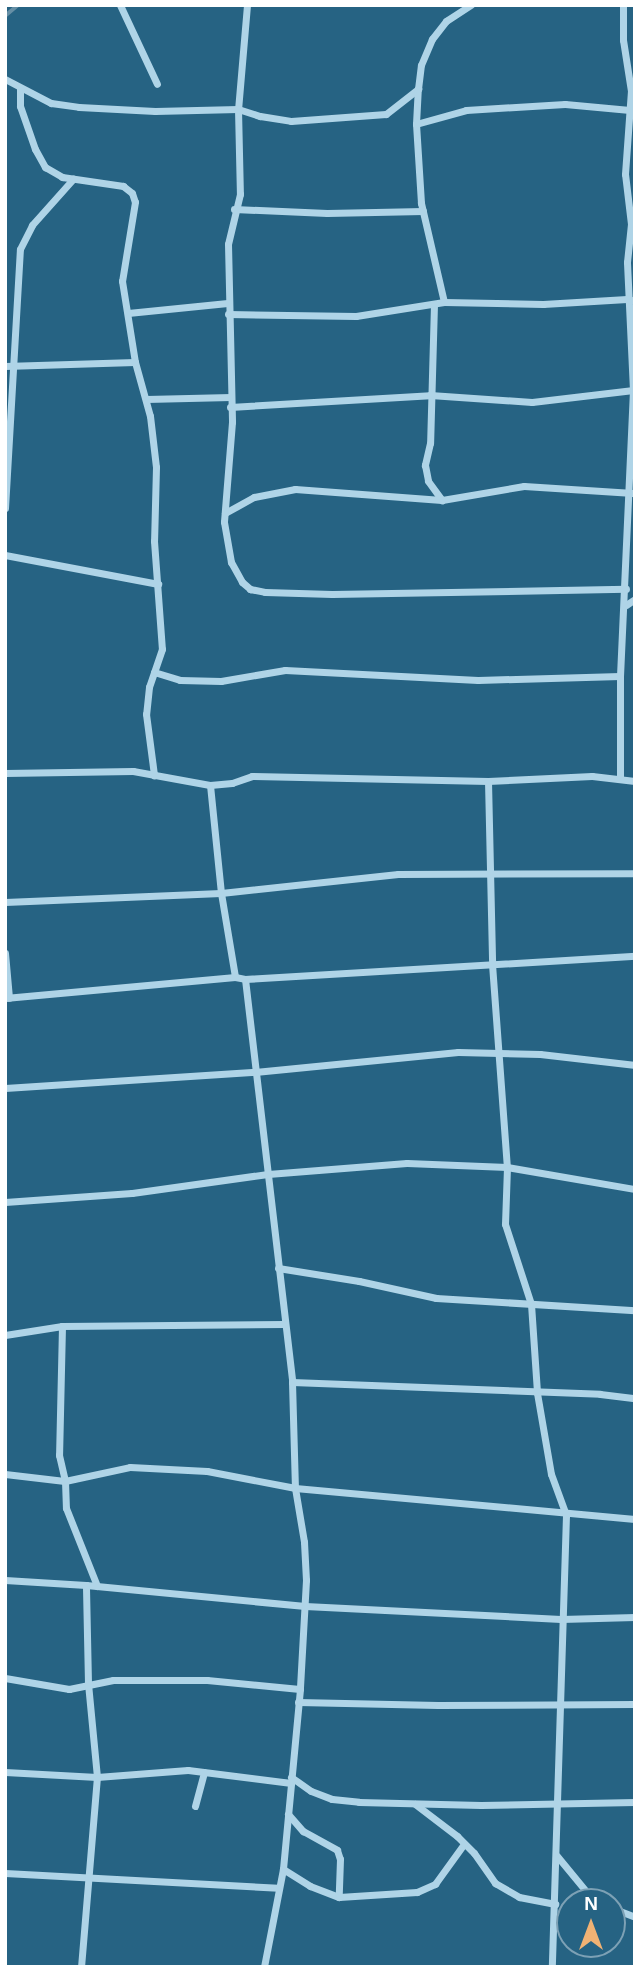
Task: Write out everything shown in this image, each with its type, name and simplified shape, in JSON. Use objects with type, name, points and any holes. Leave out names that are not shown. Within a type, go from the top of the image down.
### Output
[{"type":"street","points":[[120,5],[157,84]]},
{"type":"street","points":[[247,5],[239,109],[240,194],[234,209],[228,244],[231,397],[225,535],[231,562],[250,589],[265,592],[332,594],[626,589]]},
{"type":"street","points":[[444,302],[423,211],[416,124],[418,89],[421,65],[432,40],[446,22],[471,5]]},
{"type":"street","points":[[620,778],[620,676],[633,493],[628,467],[633,390],[631,300],[627,262],[633,224],[625,174],[632,105],[623,40],[623,5]]},
{"type":"street","points":[[5,79],[51,103],[155,111],[239,109],[291,121],[368,118],[386,114],[418,89]]},
{"type":"street","points":[[20,88],[20,106],[38,158],[56,176],[99,180],[124,187],[132,193],[135,202],[121,274],[135,362],[146,399],[156,467],[154,541],[162,649],[149,687],[146,714],[154,775]]},
{"type":"street","points":[[416,124],[466,110],[565,104],[632,105]]},
{"type":"street","points":[[5,508],[20,249],[32,225],[73,179]]},
{"type":"street","points":[[234,209],[327,213],[423,211]]},
{"type":"street","points":[[228,314],[356,316],[444,302],[631,300]]},
{"type":"street","points":[[128,313],[228,303]]},
{"type":"street","points":[[434,304],[426,473],[432,488],[442,500]]},
{"type":"street","points":[[5,366],[135,362]]},
{"type":"street","points":[[230,407],[430,395],[532,402],[633,390]]},
{"type":"street","points":[[146,399],[231,397]]},
{"type":"street","points":[[225,513],[254,497],[295,489],[442,500],[524,486],[633,493]]},
{"type":"street","points":[[5,555],[158,583]]},
{"type":"street","points":[[626,606],[635,599]]},
{"type":"street","points":[[154,672],[180,680],[221,681],[285,670],[478,680],[620,676]]},
{"type":"street","points":[[5,774],[133,771],[210,785],[232,783],[252,776],[488,780],[620,778],[635,781]]},
{"type":"street","points":[[488,780],[492,964],[507,1167],[505,1224],[531,1304],[537,1393],[551,1474],[565,1515],[566,1561],[561,1619],[552,1967]]},
{"type":"street","points":[[210,785],[221,893],[235,977]]},
{"type":"street","points":[[5,902],[221,893],[372,876],[635,873]]},
{"type":"street","points":[[5,953],[7,998],[235,977],[245,979],[635,956]]},
{"type":"street","points":[[245,979],[292,1382],[295,1488],[304,1542],[305,1606],[300,1689],[283,1869],[264,1967]]},
{"type":"street","points":[[5,1088],[255,1072],[365,1059],[497,1052],[635,1065]]},
{"type":"street","points":[[5,1202],[132,1193],[268,1174],[407,1163],[507,1167],[635,1189]]},
{"type":"street","points":[[278,1268],[436,1298],[635,1310]]},
{"type":"street","points":[[5,1335],[62,1326],[284,1324]]},
{"type":"street","points":[[62,1326],[58,1455],[65,1481],[66,1508],[91,1565],[96,1586]]},
{"type":"street","points":[[292,1382],[600,1394],[635,1398]]},
{"type":"street","points":[[5,1474],[65,1481],[130,1467],[207,1471],[295,1488],[565,1515],[635,1518]]},
{"type":"street","points":[[5,1580],[305,1606],[561,1619],[635,1618]]},
{"type":"street","points":[[81,1967],[97,1777],[88,1683],[86,1585]]},
{"type":"street","points":[[5,1678],[69,1689],[88,1683],[208,1681],[300,1689]]},
{"type":"street","points":[[298,1702],[635,1704]]},
{"type":"street","points":[[5,1772],[97,1777],[171,1770],[204,1772],[291,1780],[332,1799],[413,1803],[481,1805],[635,1802]]},
{"type":"street","points":[[195,1805],[204,1772]]},
{"type":"street","points":[[413,1803],[464,1844],[495,1883],[519,1897],[555,1904]]},
{"type":"street","points":[[288,1813],[303,1831],[337,1850],[340,1859],[339,1897]]},
{"type":"street","points":[[283,1869],[310,1886],[339,1897],[387,1896],[435,1884],[464,1844]]},
{"type":"street","points":[[556,1856],[583,1888]]},
{"type":"street","points":[[5,1873],[278,1888]]},
{"type":"waterway","points":[[5,16],[18,5]]}]
